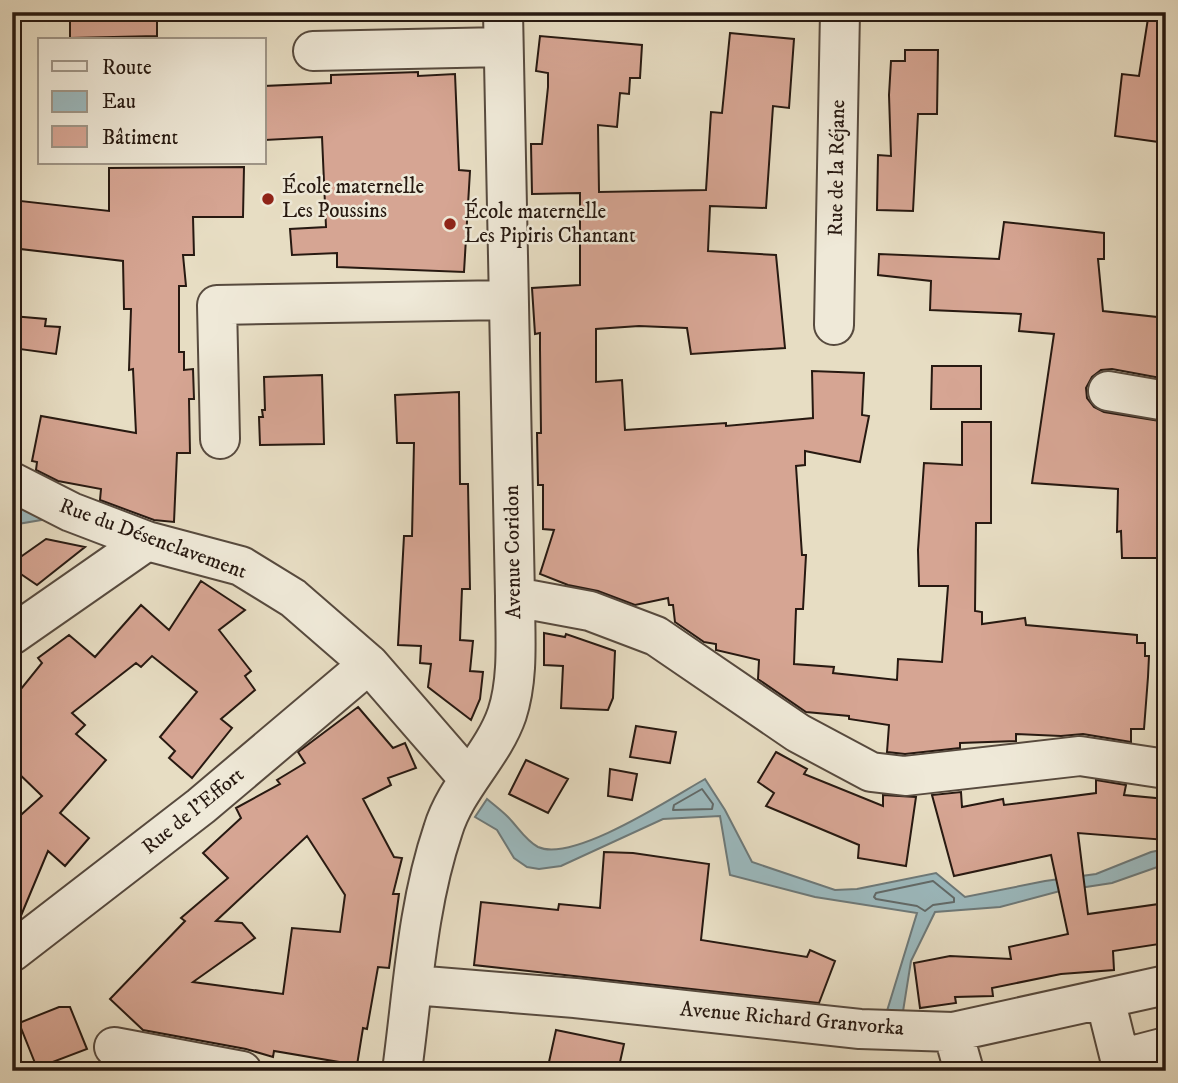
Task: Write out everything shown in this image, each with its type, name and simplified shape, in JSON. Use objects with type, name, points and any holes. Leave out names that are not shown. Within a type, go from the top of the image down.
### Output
[{"type":"street","name":"Rue de la Réjane","points":[[834,324],[840,12]]},
{"type":"street","points":[[313,51],[503,29]]},
{"type":"street","name":"Avenue Coridon","points":[[402,1071],[422,906],[443,827],[468,778],[489,750],[507,714],[514,676],[515,597],[503,29]]},
{"type":"street","points":[[220,439],[217,305],[508,300]]},
{"type":"street","points":[[1108,391],[1166,401]]},
{"type":"street","name":"Rue du Désenclavement","points":[[12,482],[71,512],[147,541],[241,566],[293,598],[369,664],[468,778]]},
{"type":"street","points":[[12,635],[147,541]]},
{"type":"street","points":[[515,597],[590,611],[656,636],[798,733],[871,772],[905,776],[1080,756],[1166,769]]},
{"type":"street","name":"Rue de l'Effort","points":[[12,952],[201,806],[369,664]]},
{"type":"street","name":"Avenue Richard Granvorka","points":[[413,985],[575,998],[860,1028],[953,1032],[1166,985]]},
{"type":"street","points":[[1105,999],[1122,1065],[1166,1046]]},
{"type":"street","points":[[953,1032],[964,1071]]},
{"type":"street","points":[[114,1047],[242,1071]]},
{"type":"water","points":[[18,506],[47,519],[12,525],[12,508]]},
{"type":"water","points":[[705,779],[725,810],[752,862],[835,890],[857,889],[936,873],[965,897],[1096,874],[1151,852],[1166,849],[1166,864],[1112,883],[1060,891],[1000,907],[935,912],[911,961],[901,1024],[883,1024],[917,913],[815,897],[730,875],[720,816],[663,819],[561,866],[539,869],[527,867],[514,858],[497,830],[475,817],[487,799],[538,847],[554,849],[574,846],[623,826]]},
{"type":"building","points":[[70,12],[157,12],[157,36],[70,38]]},
{"type":"building","points":[[1149,12],[1166,12],[1166,143],[1115,136],[1122,74],[1139,76]]},
{"type":"building","points":[[730,33],[794,39],[789,108],[773,106],[766,208],[710,206],[708,251],[776,255],[785,348],[691,354],[687,328],[639,326],[596,329],[596,382],[622,380],[625,430],[726,423],[726,426],[813,418],[812,371],[864,373],[862,415],[869,416],[860,462],[805,451],[805,465],[796,466],[802,555],[806,555],[803,609],[796,609],[794,664],[834,667],[833,673],[897,680],[898,659],[942,662],[948,586],[919,586],[918,550],[924,463],[962,465],[962,422],[991,422],[991,523],[976,523],[975,611],[982,612],[982,624],[1025,618],[1026,625],[1137,635],[1137,643],[1145,643],[1145,656],[1149,656],[1148,677],[1144,729],[1131,729],[1131,742],[1083,734],[1016,734],[1016,741],[960,743],[960,748],[905,754],[887,752],[889,725],[849,719],[849,716],[806,712],[758,679],[759,660],[716,650],[716,644],[704,642],[675,622],[673,605],[669,605],[668,598],[635,605],[540,574],[554,530],[543,529],[543,485],[538,485],[537,433],[541,433],[540,333],[535,334],[532,288],[580,285],[580,193],[532,194],[531,144],[542,144],[548,87],[548,73],[536,71],[540,36],[642,45],[640,78],[630,78],[629,94],[620,93],[617,127],[598,125],[599,192],[706,190],[711,112],[722,113]]},
{"type":"building","points":[[905,50],[938,50],[937,114],[918,114],[913,211],[877,210],[878,155],[891,156],[891,61],[905,61]]},
{"type":"building","points":[[418,72],[418,76],[455,74],[459,170],[470,171],[464,272],[337,267],[337,253],[292,255],[290,229],[326,227],[322,137],[266,140],[266,86],[331,83],[331,75]]},
{"type":"building","points":[[244,167],[243,217],[193,217],[194,255],[183,255],[186,286],[179,286],[179,352],[184,352],[184,370],[193,369],[194,399],[189,399],[190,453],[177,453],[174,522],[154,520],[100,500],[101,489],[58,481],[36,470],[37,462],[32,461],[41,416],[136,433],[133,369],[129,370],[131,309],[124,309],[123,261],[12,248],[12,200],[109,211],[109,168]]},
{"type":"building","points":[[1004,222],[1104,233],[1104,259],[1098,259],[1103,311],[1166,318],[1166,379],[1112,369],[1101,370],[1092,377],[1086,388],[1087,398],[1094,407],[1104,412],[1166,422],[1165,490],[1160,490],[1160,558],[1122,558],[1121,531],[1117,532],[1118,489],[1032,483],[1054,334],[1019,331],[1021,314],[930,310],[931,281],[878,275],[879,254],[999,259]]},
{"type":"building","points":[[12,316],[46,319],[45,326],[60,327],[56,354],[12,348]]},
{"type":"building","points":[[932,366],[981,366],[981,409],[931,409]]},
{"type":"building","points":[[322,375],[324,444],[260,445],[259,417],[263,417],[262,410],[265,410],[264,377]]},
{"type":"building","points":[[459,392],[460,484],[468,484],[470,589],[462,589],[460,640],[473,641],[470,671],[483,672],[480,699],[471,720],[428,687],[431,664],[420,663],[421,646],[398,645],[404,536],[412,536],[414,443],[397,443],[395,395]]},
{"type":"building","points":[[46,539],[85,547],[37,585],[12,568],[12,563]]},
{"type":"building","points":[[201,581],[245,610],[219,630],[251,671],[245,676],[255,690],[221,719],[232,728],[192,778],[169,758],[175,751],[160,737],[197,692],[152,656],[141,667],[136,663],[72,713],[85,725],[76,734],[106,760],[60,813],[89,838],[65,866],[48,851],[20,918],[12,924],[12,823],[42,796],[12,767],[12,700],[42,663],[38,658],[69,635],[95,657],[141,605],[169,630]]},
{"type":"building","points":[[544,633],[565,637],[566,634],[615,651],[613,698],[608,710],[561,708],[563,666],[544,665]]},
{"type":"building","points":[[358,707],[393,748],[405,743],[416,768],[388,778],[391,785],[363,799],[394,857],[402,858],[393,894],[399,894],[389,968],[378,967],[367,1029],[363,1028],[357,1065],[274,1051],[273,1057],[246,1049],[143,1030],[110,999],[185,921],[181,918],[228,878],[203,853],[241,818],[236,808],[280,784],[277,780],[305,763],[298,752]],"holes":[[[307,836],[345,895],[340,932],[292,928],[283,994],[193,982],[255,938],[242,923],[216,921]]]},
{"type":"building","points":[[636,726],[676,732],[670,763],[630,757]]},
{"type":"building","points":[[776,752],[807,769],[804,774],[883,806],[883,795],[916,797],[906,866],[858,858],[859,845],[766,806],[774,793],[758,782]]},
{"type":"building","points":[[526,760],[568,779],[548,813],[509,794]]},
{"type":"building","points":[[610,769],[637,774],[632,800],[608,796]]},
{"type":"building","points":[[1096,780],[1126,785],[1124,795],[1166,799],[1166,840],[1078,833],[1088,914],[1166,903],[1166,943],[1113,951],[1114,970],[1061,974],[992,988],[993,996],[955,997],[956,1003],[920,1008],[914,963],[950,956],[1011,959],[1009,947],[1068,934],[1051,855],[954,876],[932,795],[961,792],[962,807],[1003,799],[1004,805],[1096,793]]},
{"type":"building","points":[[604,852],[633,853],[709,864],[701,940],[807,957],[810,950],[835,961],[819,1003],[474,965],[481,902],[558,910],[559,904],[600,908]]},
{"type":"building","points":[[59,1007],[70,1007],[87,1049],[37,1068],[19,1023]]},
{"type":"building","points":[[556,1030],[624,1044],[618,1071],[547,1071]]},
{"type":"place","name":"École maternelle Les Poussins","points":[[268,199]]},
{"type":"place","name":"École maternelle Les Pipiris Chantant","points":[[450,224]]}]
